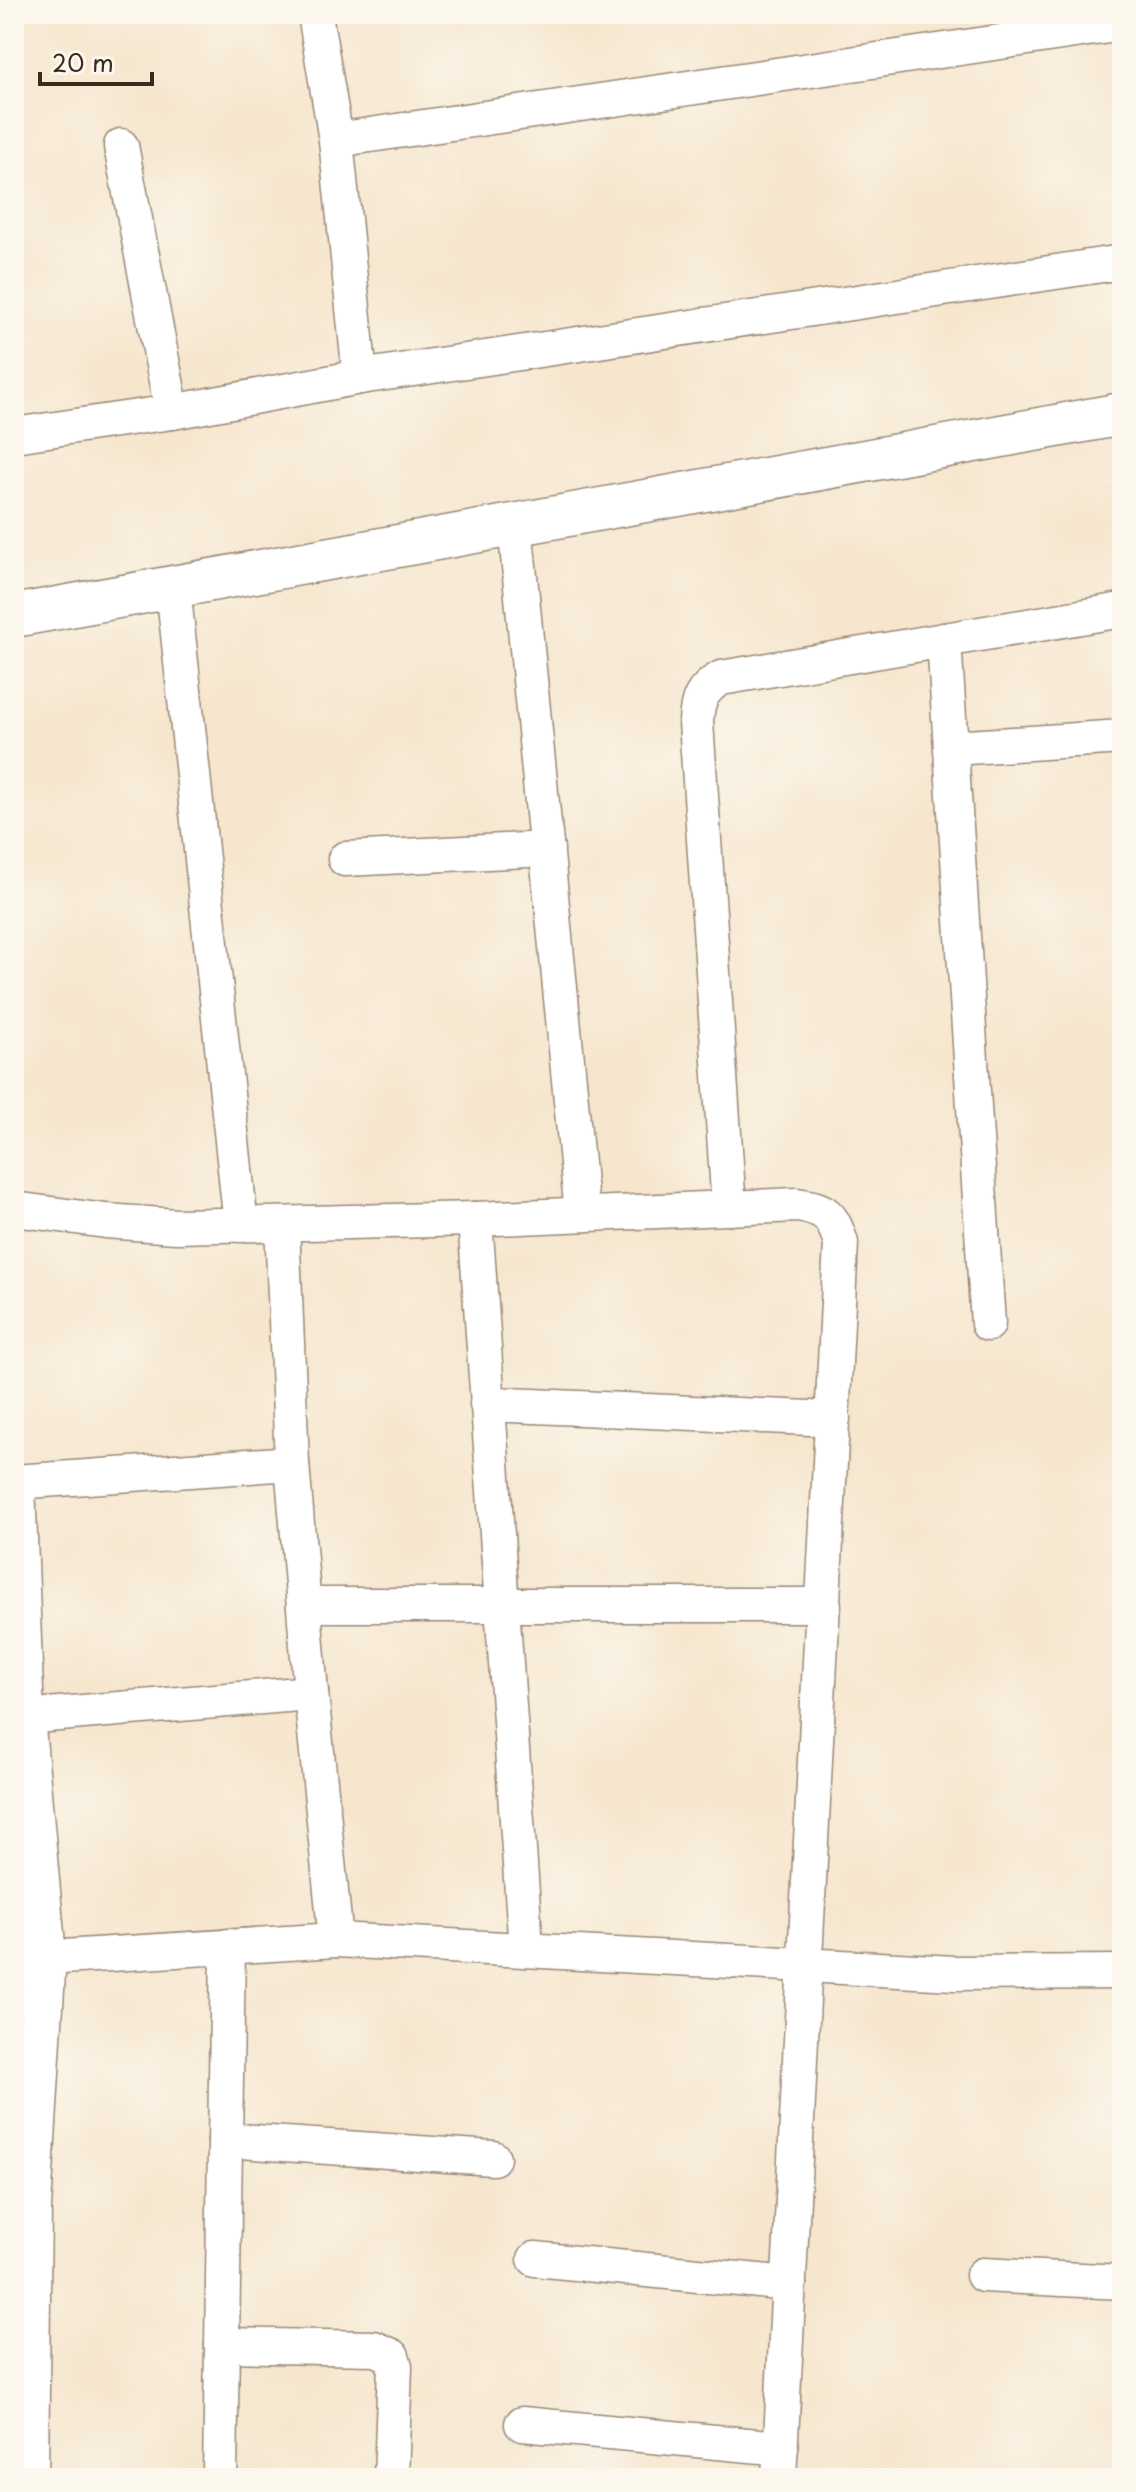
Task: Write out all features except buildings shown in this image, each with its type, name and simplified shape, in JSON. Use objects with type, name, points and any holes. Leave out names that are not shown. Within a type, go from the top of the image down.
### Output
[{"type":"street","points":[[315,14],[336,140],[360,377]]},
{"type":"street","points":[[336,140],[1122,24]]},
{"type":"street","points":[[121,146],[172,412]]},
{"type":"street","points":[[14,435],[172,412],[360,377],[1122,262]]},
{"type":"street","points":[[14,616],[1122,414]]},
{"type":"street","points":[[515,525],[582,1214]]},
{"type":"street","points":[[173,587],[241,1225]]},
{"type":"street","points":[[729,1208],[697,703],[706,687],[721,678],[1122,610]]},
{"type":"street","points":[[944,640],[988,1324]]},
{"type":"street","points":[[952,748],[1122,737]]},
{"type":"street","points":[[345,859],[547,849]]},
{"type":"street","points":[[14,1209],[176,1226],[475,1219],[797,1205],[818,1207],[834,1220],[841,1243],[780,2463],[522,2424]]},
{"type":"street","points":[[475,1219],[526,1950]]},
{"type":"street","points":[[282,1224],[292,1463],[336,1940]]},
{"type":"street","points":[[487,1404],[833,1419]]},
{"type":"street","points":[[27,2478],[21,2403],[22,2207],[29,1958],[23,1717],[17,1674],[14,1484],[292,1463]]},
{"type":"street","points":[[304,1605],[824,1605]]},
{"type":"street","points":[[23,1717],[311,1693]]},
{"type":"street","points":[[29,1958],[336,1940],[954,1973],[1122,1972],[1122,1964]]},
{"type":"street","points":[[220,2478],[228,1946]]},
{"type":"street","points":[[225,2140],[493,2158]]},
{"type":"street","points":[[535,2259],[789,2284]]},
{"type":"street","points":[[983,2275],[1122,2282]]},
{"type":"street","points":[[222,2345],[374,2348],[392,2356],[395,2366],[391,2478]]}]
